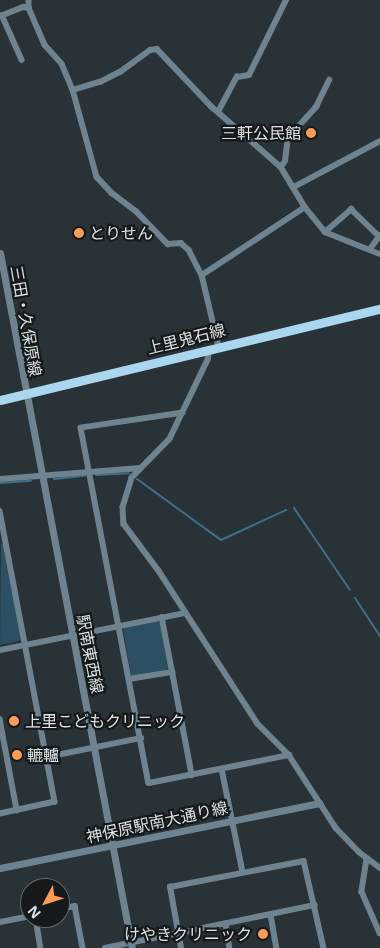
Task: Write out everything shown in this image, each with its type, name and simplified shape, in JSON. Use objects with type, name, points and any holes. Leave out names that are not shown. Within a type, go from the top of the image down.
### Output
[{"type":"main road","name":"上里鬼石線","points":[[0,400],[380,309]]},
{"type":"street","points":[[29,0],[29,8],[45,45],[62,64],[73,90],[97,177],[112,193],[136,211],[168,244],[185,245],[202,275],[214,348],[184,413],[164,448],[141,468],[128,488],[123,506],[124,524],[159,570],[258,724],[289,756],[336,828],[367,859],[380,868]]},
{"type":"street","points":[[218,112],[237,77],[249,75],[286,0]]},
{"type":"street","points":[[22,60],[1,16],[23,7],[29,8]]},
{"type":"street","points":[[73,90],[100,82],[120,72],[150,50],[157,49],[218,112],[281,167],[305,207],[325,232],[380,254]]},
{"type":"street","points":[[281,167],[285,162],[288,138],[316,107],[330,80]]},
{"type":"street","points":[[294,187],[380,141]]},
{"type":"street","points":[[202,275],[305,207]]},
{"type":"street","points":[[325,232],[351,209],[380,235],[370,249]]},
{"type":"street","name":"三田・久保原線","points":[[0,252],[26,394]]},
{"type":"street","name":"駅南東西線","points":[[26,394],[131,946]]},
{"type":"street","points":[[184,413],[82,428],[149,783],[289,756]]},
{"type":"street","points":[[0,479],[141,468]]},
{"type":"street","points":[[0,511],[3,539],[55,802],[0,814]]},
{"type":"street","points":[[0,650],[185,613]]},
{"type":"street","points":[[162,617],[192,775]]},
{"type":"street","points":[[129,679],[172,672]]},
{"type":"street","points":[[0,719],[17,810]]},
{"type":"street","points":[[47,756],[140,738]]},
{"type":"street","points":[[222,768],[243,872]]},
{"type":"street","name":"神保原駅南大通り線","points":[[0,868],[319,803]]},
{"type":"street","points":[[367,859],[362,892],[380,932]]},
{"type":"street","points":[[181,948],[170,887],[304,861],[324,948]]},
{"type":"street","points":[[105,948],[131,946],[179,933],[315,905]]},
{"type":"street","points":[[70,907],[75,906],[83,948]]},
{"type":"street","points":[[271,915],[277,948]]},
{"type":"street","points":[[0,922],[20,918]]},
{"type":"street","points":[[226,924],[230,948]]},
{"type":"street","points":[[38,928],[41,948]]},
{"type":"shaded area","points":[[1,543],[3,544],[21,639],[0,645]]},
{"type":"shaded area","points":[[157,621],[160,623],[168,668],[134,677],[131,675],[123,630],[124,628]]},
{"type":"waterway","points":[[96,475],[129,473]]},
{"type":"waterway","points":[[54,479],[85,476]]},
{"type":"waterway","points":[[137,479],[221,540],[286,510]]},
{"type":"waterway","points":[[0,483],[31,481]]},
{"type":"waterway","points":[[294,508],[350,590]]},
{"type":"waterway","points":[[355,598],[380,636]]},
{"type":"place","name":"三軒公民館","points":[[311,133]]},
{"type":"place","name":"とりせん","points":[[79,233]]},
{"type":"place","name":"上里こどもクリニック","points":[[14,721]]},
{"type":"place","name":"轆轤","points":[[17,755]]},
{"type":"place","name":"けやきクリニック","points":[[263,934]]}]
